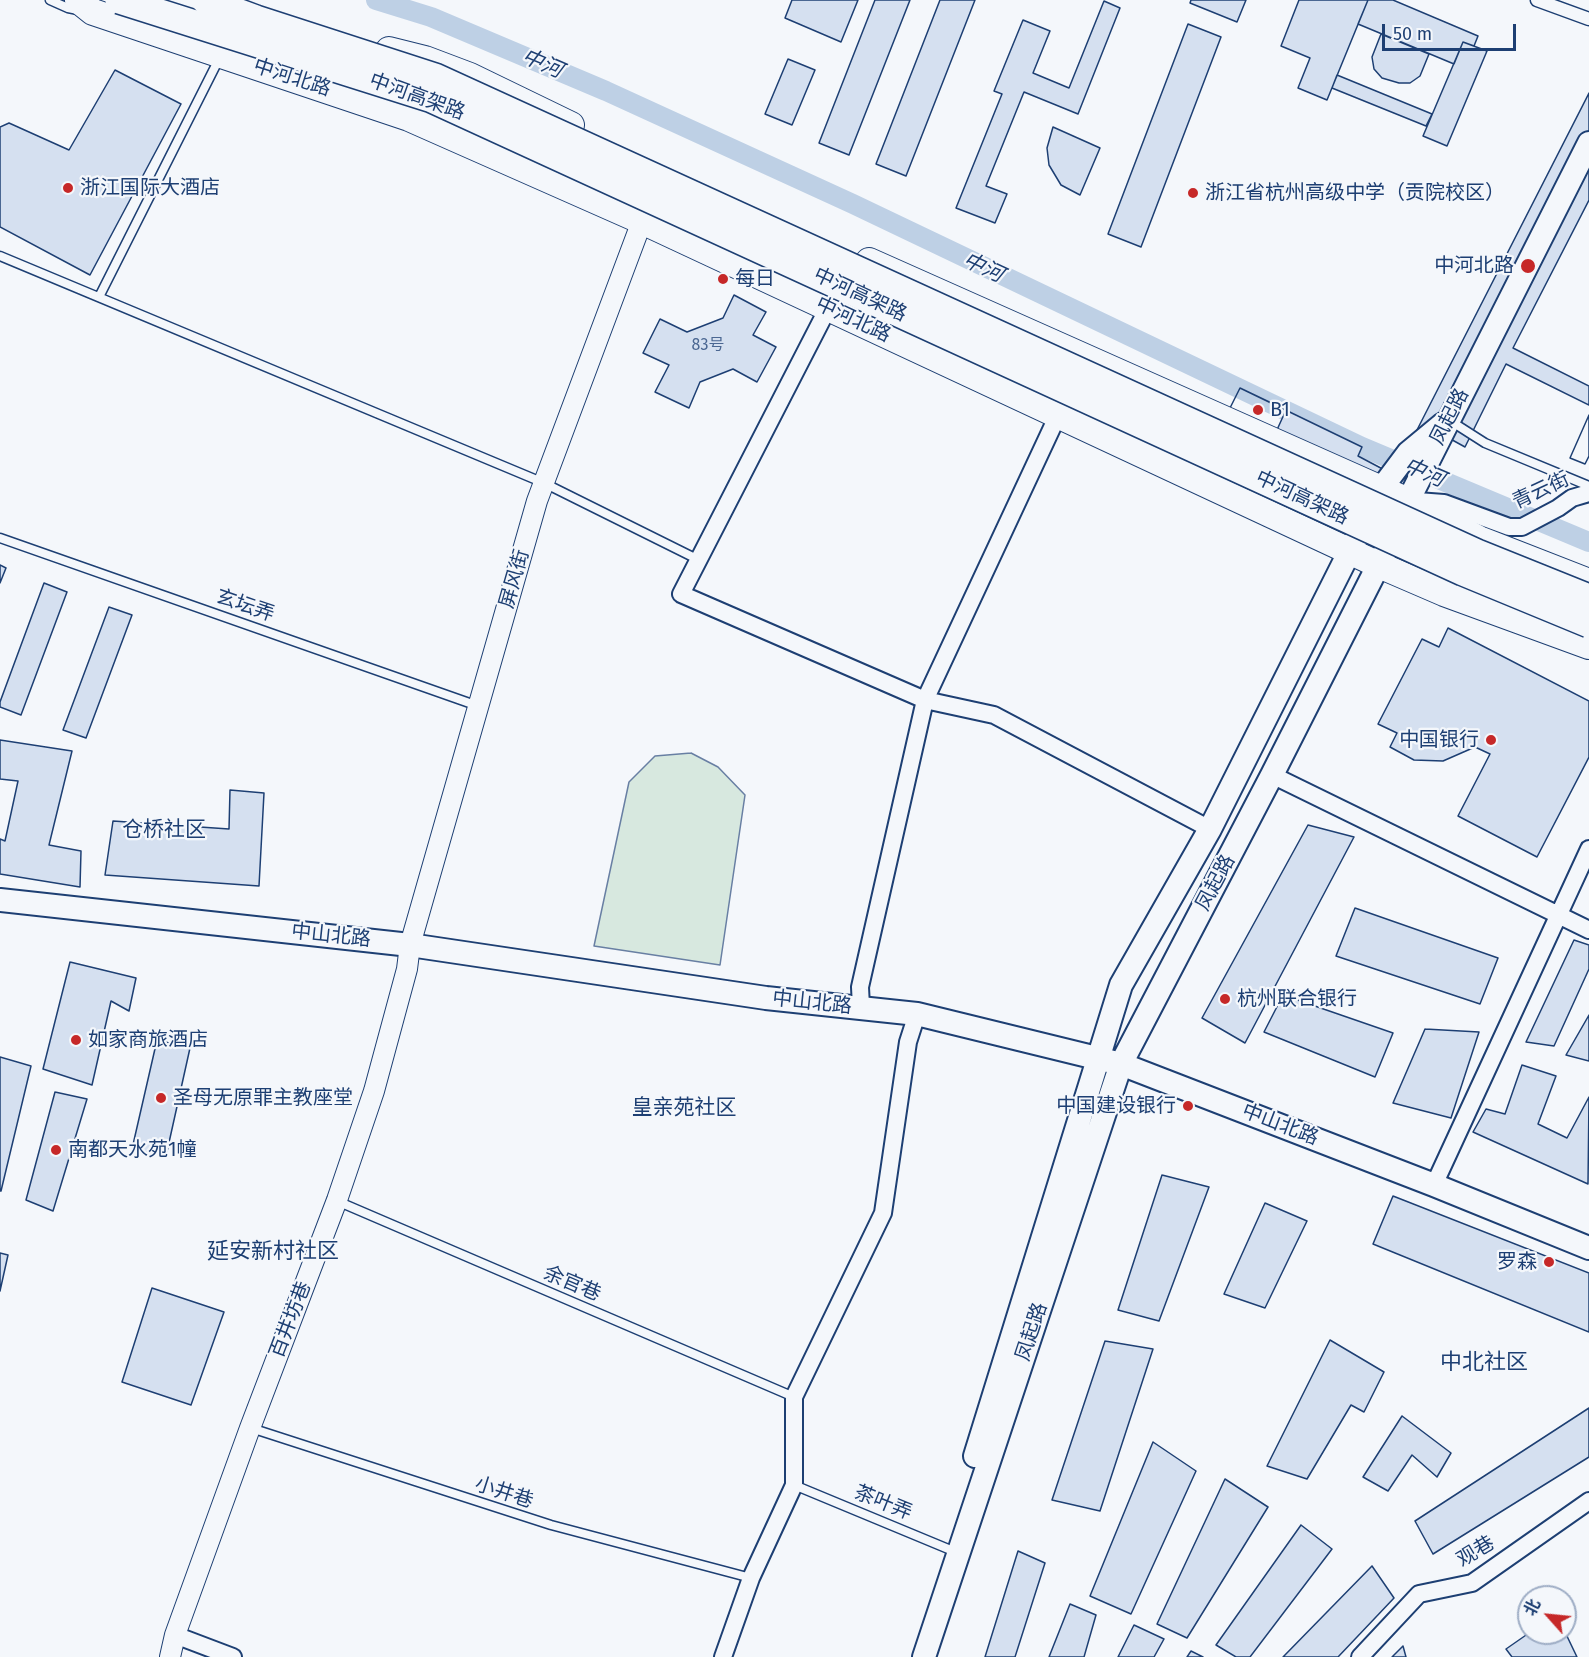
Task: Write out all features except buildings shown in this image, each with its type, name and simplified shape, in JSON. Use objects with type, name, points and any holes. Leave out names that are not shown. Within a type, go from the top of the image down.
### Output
[{"type":"highway","name":"中河高架路","points":[[119,0],[432,99],[1452,567],[1589,624]]},
{"type":"highway","name":"中河高架路","points":[[205,0],[256,20],[435,77],[1477,553],[1589,598]]},
{"type":"main road","points":[[229,1],[375,47],[425,59],[470,76],[663,169],[1412,491],[1479,539],[1589,582]]},
{"type":"main road","name":"中河北路","points":[[85,6],[221,55],[409,118],[642,221],[1379,566],[1444,593],[1589,646]]},
{"type":"main road","name":"凤起路","points":[[924,1657],[953,1551],[1121,1064],[1379,566],[1412,491],[1418,457],[1449,420],[1589,143]]},
{"type":"main road","points":[[912,1657],[953,1551],[1121,985],[1210,829],[1348,551],[1387,481],[1418,457]]},
{"type":"main road","name":"中山北路","points":[[0,900],[410,945],[723,992],[917,1014],[1121,1064],[1434,1185],[1589,1248]]},
{"type":"street","points":[[1537,0],[1589,19]]},
{"type":"street","name":"屏风街","points":[[410,945],[544,483],[642,221]]},
{"type":"street","points":[[828,308],[681,594],[925,700],[994,715],[1210,829]]},
{"type":"street","points":[[861,1007],[860,987],[925,700],[1058,415]]},
{"type":"street","name":"青云街","points":[[1412,491],[1509,527],[1522,527],[1572,498],[1589,493]]},
{"type":"street","points":[[1272,775],[1589,930]]},
{"type":"street","points":[[1434,1185],[1589,849]]},
{"type":"street","name":"百井坊巷","points":[[170,1657],[175,1635],[250,1428],[337,1200],[374,1091],[406,969],[410,945]]},
{"type":"street","points":[[723,1657],[751,1578],[794,1485],[794,1397],[883,1213],[908,1041],[917,1014]]},
{"type":"street","name":"观巷","points":[[1360,1657],[1419,1594],[1472,1583],[1589,1501]]},
{"type":"street","points":[[175,1635],[233,1657]]},
{"type":"lane","points":[[50,0],[68,8],[85,6]]},
{"type":"lane","points":[[99,297],[221,55]]},
{"type":"lane","points":[[0,256],[544,483],[699,560]]},
{"type":"lane","name":"青云街","points":[[1449,420],[1485,443],[1589,486]]},
{"type":"lane","name":"玄坛弄","points":[[0,538],[479,706]]},
{"type":"lane","name":"余官巷","points":[[337,1200],[794,1397]]},
{"type":"lane","name":"小井巷","points":[[250,1428],[551,1525],[751,1578]]},
{"type":"lane","name":"茶叶弄","points":[[794,1485],[953,1551]]},
{"type":"shaded area","points":[[691,753],[718,767],[745,795],[720,965],[594,946],[629,782],[655,756]]},
{"type":"waterway","name":"中河","points":[[376,0],[431,17],[606,91],[853,204],[1362,447],[1589,542]]},
{"type":"place","name":"浙江国际大酒店","points":[[68,188]]},
{"type":"place","name":"浙江省杭州高级中学（贡院校区）","points":[[1193,193]]},
{"type":"place","name":"中河北路","points":[[1528,266]]},
{"type":"place","name":"每日","points":[[723,279]]},
{"type":"place","name":"B1","points":[[1258,410]]},
{"type":"place","name":"中国银行","points":[[1491,740]]},
{"type":"place","name":"杭州联合银行","points":[[1225,999]]},
{"type":"place","name":"如家商旅酒店","points":[[76,1040]]},
{"type":"place","name":"圣母无原罪主教座堂","points":[[161,1098]]},
{"type":"place","name":"中国建设银行","points":[[1188,1106]]},
{"type":"place","name":"南都天水苑1幢","points":[[56,1150]]},
{"type":"place","name":"罗森","points":[[1549,1262]]},
{"type":"district","name":"仓桥社区","points":[[164,830]]},
{"type":"district","name":"皇亲苑社区","points":[[684,1108]]},
{"type":"district","name":"延安新村社区","points":[[273,1252]]},
{"type":"district","name":"中北社区","points":[[1484,1363]]}]
